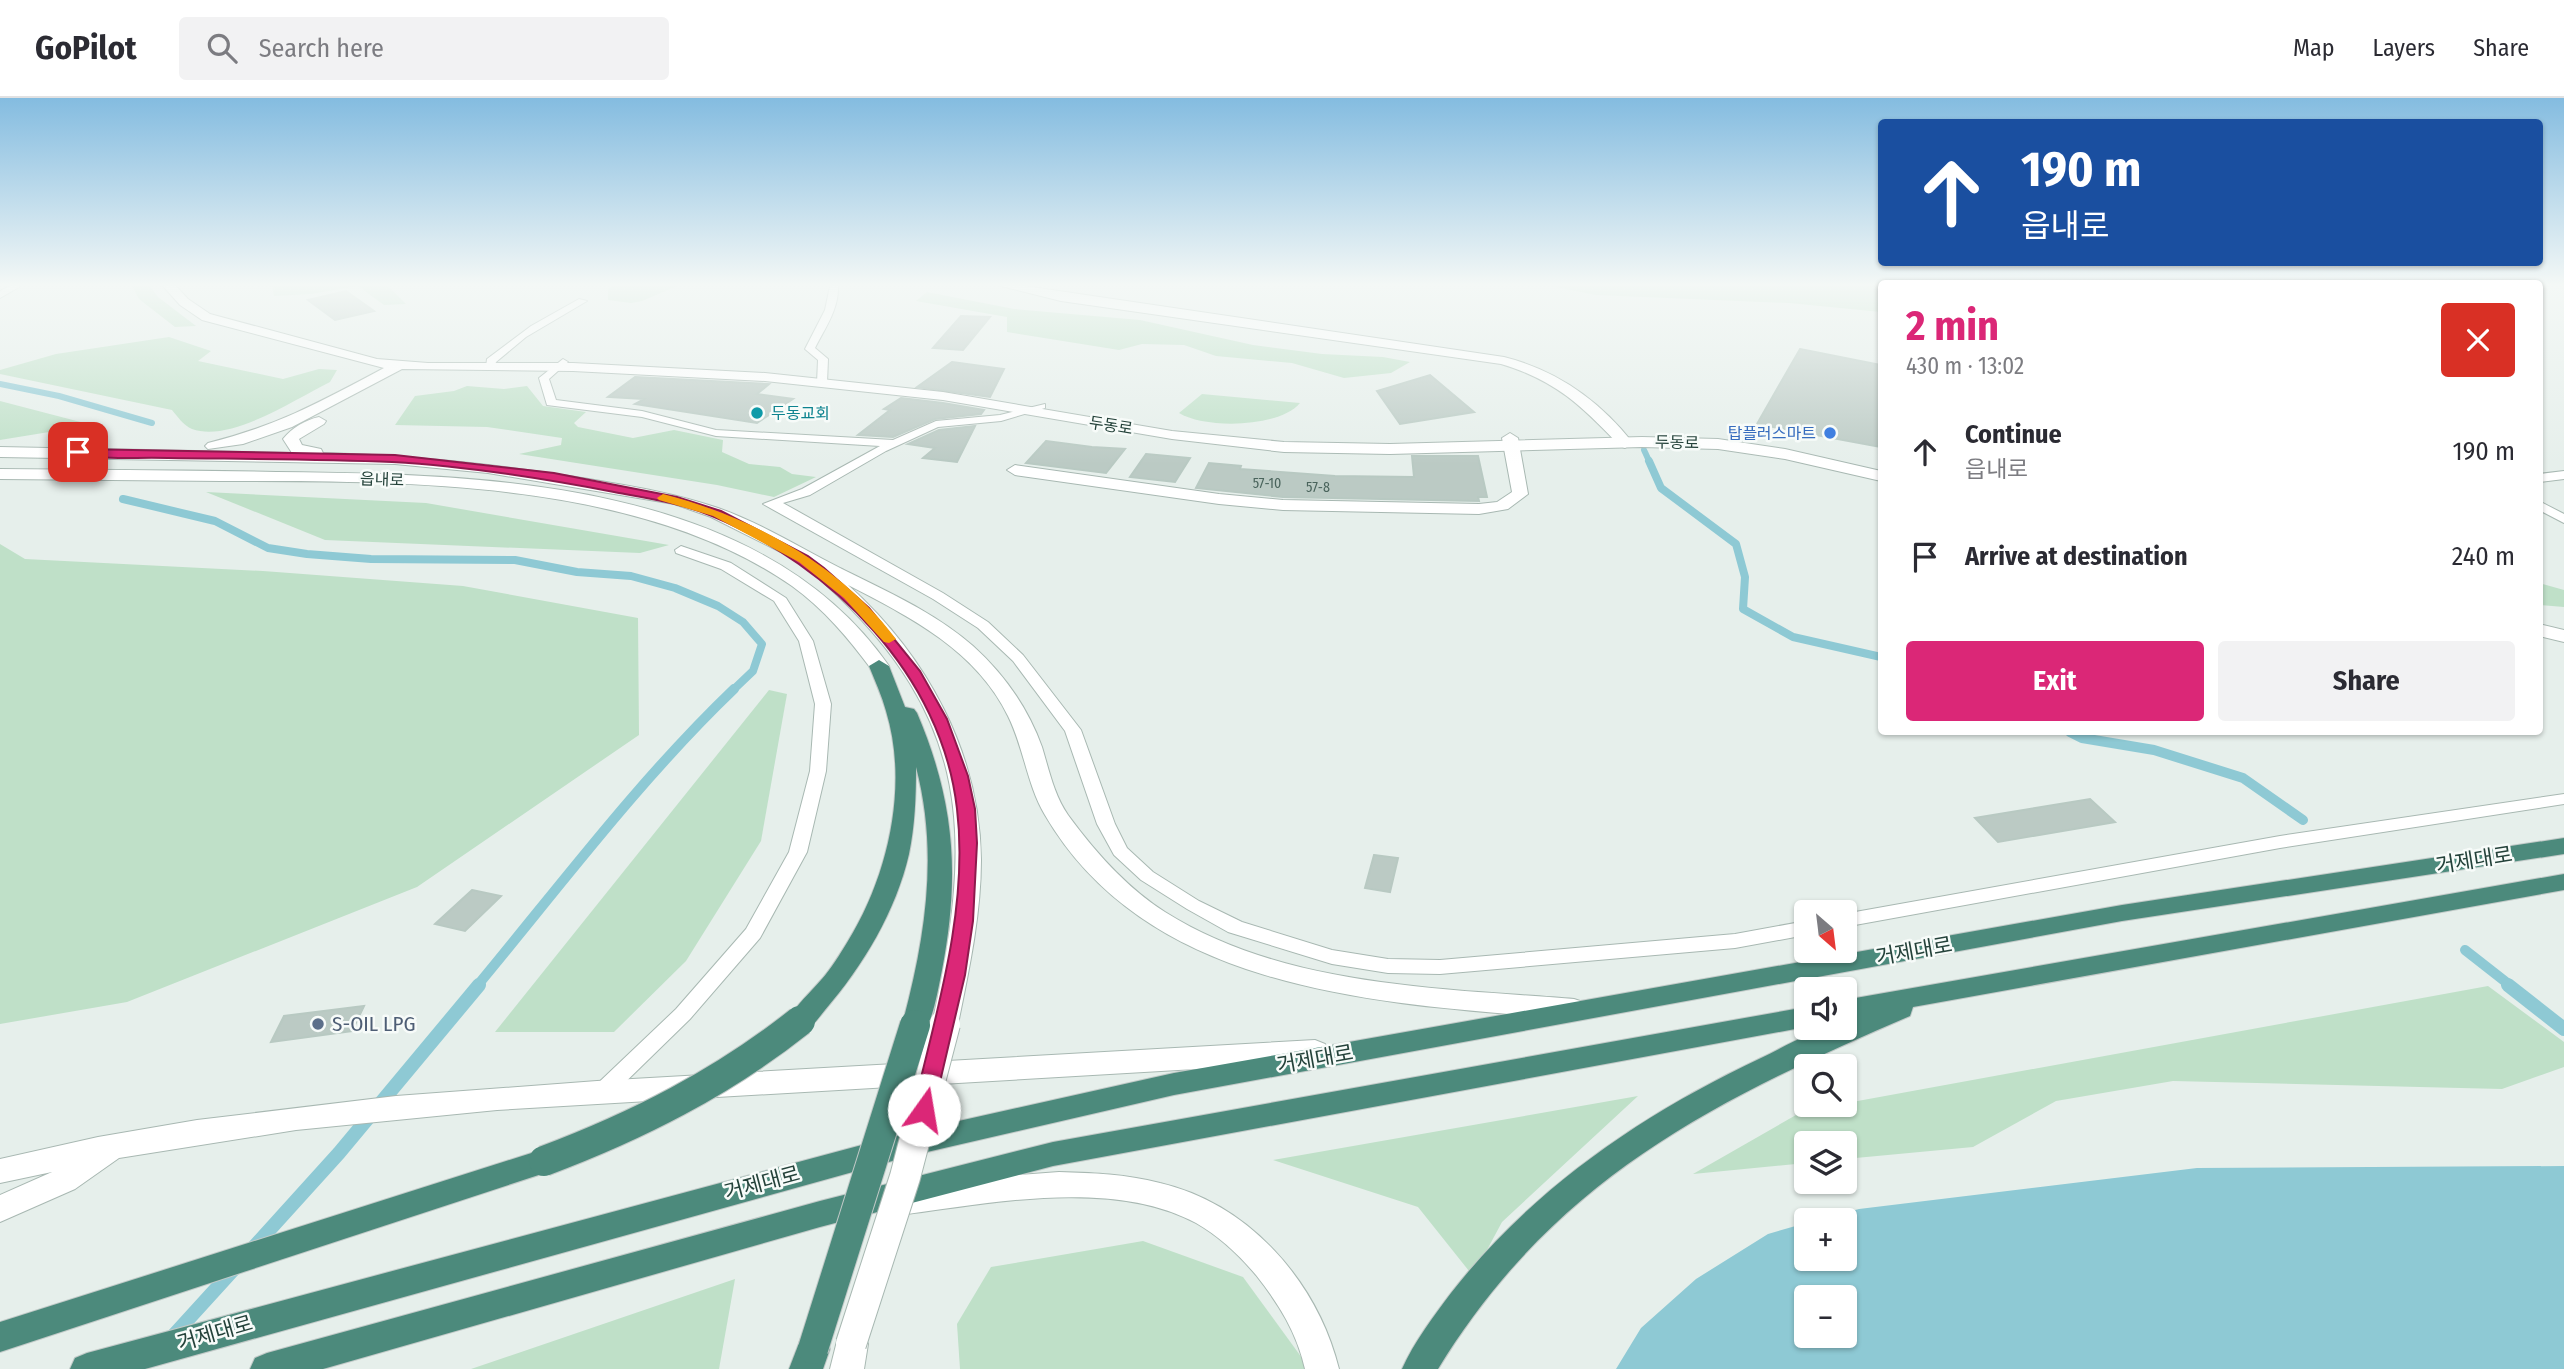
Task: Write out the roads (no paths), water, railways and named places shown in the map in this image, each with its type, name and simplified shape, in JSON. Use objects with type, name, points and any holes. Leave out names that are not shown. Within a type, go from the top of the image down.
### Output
[{"type":"highway","points":[[0,1336],[544,1161],[628,1128],[694,1096],[754,1057],[800,1021],[827,993],[859,948],[891,881],[899,848],[905,800],[905,750],[898,712],[879,666]]},
{"type":"highway","points":[[809,1359],[930,1025],[928,979],[940,909],[942,842],[934,786],[921,744],[903,703],[879,666]]},
{"type":"highway","name":"거제대로","points":[[87,1369],[914,1143],[1160,1087],[2122,913],[2564,846]]},
{"type":"highway","name":"거제대로","points":[[1857,1008],[2564,882]]},
{"type":"highway","points":[[1419,1369],[1463,1302],[1503,1253],[1591,1175],[1639,1140],[1733,1084],[1934,994]]},
{"type":"highway","points":[[267,1369],[830,1212],[1053,1154],[1794,1019]]},
{"type":"street","points":[[313,345],[407,366],[440,365]]},
{"type":"street","points":[[1402,345],[1522,366],[1546,375],[1629,438]]},
{"type":"street","points":[[1430,345],[1513,358],[1551,369],[1579,384],[1629,438]]},
{"type":"street","points":[[342,353],[377,370]]},
{"type":"street","name":"두동로","points":[[440,365],[560,364],[822,380],[1034,408],[1172,435],[1284,447],[1390,449],[1629,438],[1678,433],[1740,437],[1878,467]]},
{"type":"street","points":[[27,452],[198,447],[231,443],[273,429],[377,370],[440,365]]},
{"type":"street","points":[[395,459],[303,452],[296,449],[291,439],[296,433],[407,366]]},
{"type":"street","name":"두동로","points":[[1629,438],[1737,446],[1878,475]]},
{"type":"street","points":[[1015,470],[1270,504],[1479,509],[1502,506],[1520,494],[1511,442]]},
{"type":"street","name":"읍내로","points":[[0,452],[395,459],[554,477],[677,500],[717,513],[804,559]]},
{"type":"street","name":"읍내로","points":[[0,474],[413,479],[573,499],[677,525],[758,559],[787,575],[821,600],[861,641],[879,666]]},
{"type":"street","points":[[804,559],[920,615],[972,654],[991,674],[1019,715],[1043,786],[1068,835],[1090,863],[1119,891],[1148,913],[1216,949],[1258,965],[1300,976],[1402,994],[1586,1010]]},
{"type":"street","points":[[804,559],[849,595],[898,650],[933,708],[960,776],[966,809],[968,877],[962,934],[930,1025],[905,1177],[849,1356]]},
{"type":"street","points":[[2543,621],[2564,625]]},
{"type":"street","points":[[2543,631],[2564,636]]},
{"type":"street","points":[[0,1171],[115,1145],[430,1104],[1377,1048]]},
{"type":"street","points":[[0,1209],[64,1180],[115,1145]]},
{"type":"street","points":[[830,1212],[1042,1185],[1104,1185],[1171,1198],[1212,1215],[1253,1246],[1294,1302],[1313,1339],[1322,1369]]},
{"type":"lane","points":[[490,363],[510,345]]},
{"type":"lane","points":[[812,345],[810,349],[823,359],[822,380]]},
{"type":"lane","points":[[560,364],[544,378],[551,403],[642,414],[716,433],[895,443]]},
{"type":"lane","points":[[1034,408],[1001,418],[936,424],[895,443],[806,492],[771,504],[938,596],[983,625],[1018,657],[1073,730],[1106,824],[1120,850],[1147,876],[1235,928],[1332,957],[1388,966],[1440,967],[1735,941],[1794,930]]},
{"type":"lane","points":[[2543,478],[2564,475]]},
{"type":"lane","points":[[2543,507],[2564,519]]},
{"type":"lane","points":[[602,1092],[683,1014],[753,933],[798,852],[818,771],[823,704],[806,641],[779,598],[726,566],[681,550]]},
{"type":"lane","points":[[1857,919],[2280,842],[2564,799]]},
{"type":"water","points":[[2564,1166],[2564,1369],[1616,1369],[1641,1328],[1696,1279],[1768,1234],[1794,1226],[1794,1271],[1857,1271],[1859,1209],[2197,1168]]},
{"type":"waterway","points":[[0,384],[59,396],[152,423]]},
{"type":"waterway","points":[[1644,450],[1650,463]]},
{"type":"waterway","points":[[1649,461],[1661,488],[1736,544],[1745,577],[1743,609],[1793,637],[1878,656]]},
{"type":"waterway","points":[[123,499],[215,521],[268,548],[371,559],[515,560],[577,572],[631,576],[675,588],[718,606],[743,622],[762,644],[753,671],[732,691]]},
{"type":"waterway","points":[[477,986],[633,796],[732,691]]},
{"type":"waterway","points":[[2076,735],[2154,750],[2243,778],[2303,820]]},
{"type":"waterway","points":[[2465,950],[2511,986]]},
{"type":"waterway","points":[[253,1248],[339,1153],[479,985]]},
{"type":"waterway","points":[[2508,985],[2564,1029]]},
{"type":"waterway","points":[[173,1336],[234,1269]]},
{"type":"place","name":"두동교회","points":[[757,413]]},
{"type":"place","name":"탑플러스마트","points":[[1830,433]]},
{"type":"place","name":"S-OIL LPG","points":[[318,1024]]}]
